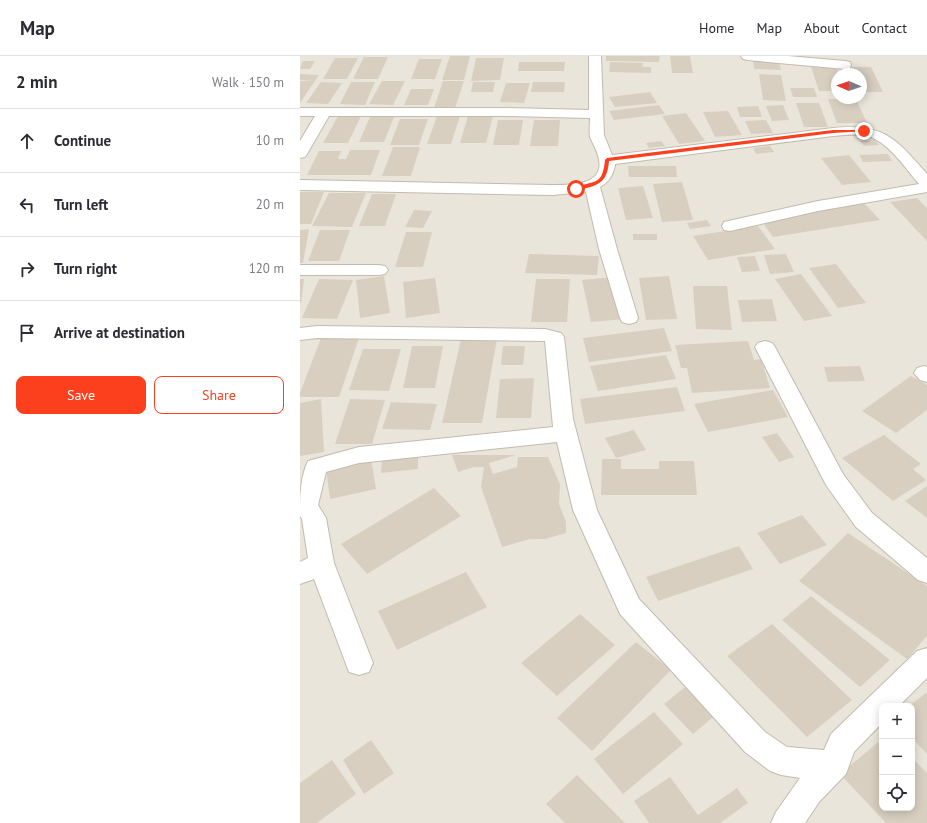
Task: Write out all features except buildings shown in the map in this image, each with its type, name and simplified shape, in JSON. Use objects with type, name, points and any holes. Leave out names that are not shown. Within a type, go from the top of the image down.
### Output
[{"type":"street","points":[[300,184],[552,190],[576,189],[598,183],[606,173],[607,160],[597,135],[595,56]]},
{"type":"street","points":[[747,56],[845,66]]},
{"type":"street","points":[[300,112],[504,112],[596,114]]},
{"type":"street","points":[[300,154],[324,112]]},
{"type":"street","points":[[607,160],[833,132],[864,131],[876,134],[886,139],[927,183]]},
{"type":"street","points":[[592,185],[608,249],[630,318]]},
{"type":"street","points":[[730,226],[818,206],[927,187]]},
{"type":"street","points":[[300,270],[379,270]]},
{"type":"street","points":[[300,334],[317,332],[498,334],[545,335],[554,337],[562,419],[585,510],[630,606],[755,742],[781,761],[816,765],[835,764]]},
{"type":"street","points":[[765,347],[834,479],[864,520],[927,573]]},
{"type":"street","points":[[359,663],[310,568],[314,518],[303,506],[316,467],[359,455],[566,433]]},
{"type":"street","points":[[787,823],[808,791],[835,764],[841,744],[927,660]]},
{"type":"shaded area","points":[[300,56],[927,56],[927,823],[300,823]]},
{"type":"route","points":[[576,189],[598,183],[606,173],[607,160],[833,132],[864,131]]}]
